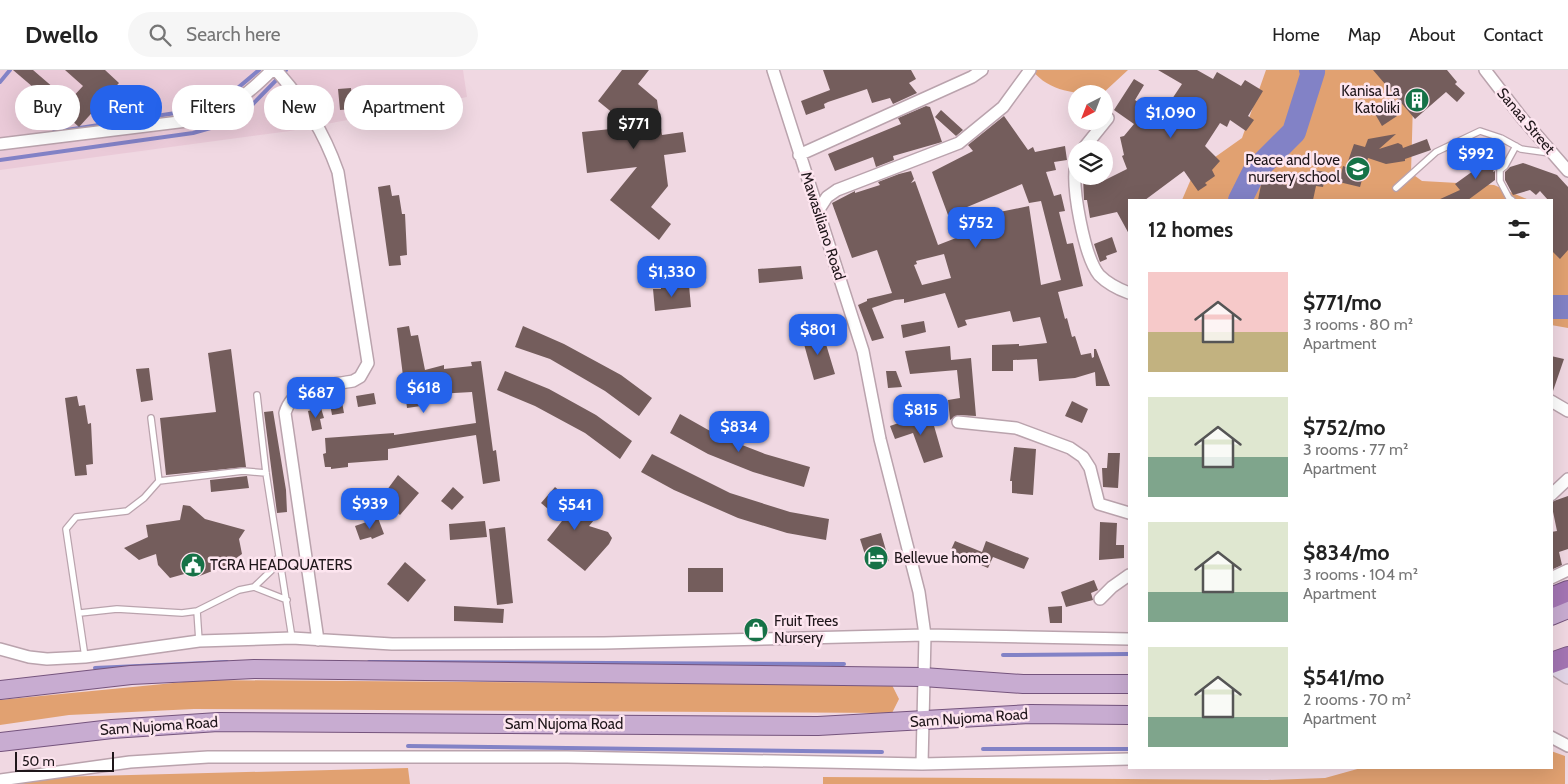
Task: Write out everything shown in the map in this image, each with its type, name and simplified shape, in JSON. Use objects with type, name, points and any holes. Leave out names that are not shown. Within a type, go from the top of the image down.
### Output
[{"type":"highway","points":[[1553,597],[1568,591]]},
{"type":"highway","points":[[1553,663],[1568,657]]},
{"type":"main road","points":[[1553,615],[1568,608]]},
{"type":"main road","points":[[1553,656],[1568,649]]},
{"type":"main road","name":"Sam Nujoma Road","points":[[0,690],[131,675],[254,669],[923,677],[1024,684],[1128,684]]},
{"type":"main road","name":"Sam Nujoma Road","points":[[0,742],[112,728],[218,722],[818,726],[1030,714],[1128,715]]},
{"type":"street","points":[[0,144],[196,120],[218,112],[248,94],[272,70]]},
{"type":"street","points":[[276,70],[314,118],[328,145],[338,172],[368,363],[360,377],[353,381],[301,391],[288,403],[285,413],[318,640]]},
{"type":"street","name":"Mawasiliano Road","points":[[773,70],[863,352],[880,439],[919,592],[925,635],[922,764]]},
{"type":"street","points":[[799,155],[972,77],[982,70]]},
{"type":"street","points":[[818,211],[826,197],[837,190],[959,143],[1003,107],[1030,70]]},
{"type":"street","name":"Sanaa Street","points":[[1485,70],[1568,171]]},
{"type":"street","points":[[1090,140],[1098,130]]},
{"type":"street","points":[[1075,185],[1074,196],[1092,261],[1099,275],[1116,288],[1128,292]]},
{"type":"street","points":[[1553,401],[1568,411]]},
{"type":"street","points":[[958,422],[1016,428],[1070,448],[1083,457],[1090,468],[1099,504],[1128,513]]},
{"type":"street","points":[[1553,493],[1568,479]]},
{"type":"street","points":[[1553,577],[1568,570]]},
{"type":"street","points":[[1100,600],[1112,587],[1128,576]]},
{"type":"street","points":[[0,648],[29,657],[47,659],[85,657],[199,641],[292,638],[392,644],[604,643],[925,635],[1128,639]]},
{"type":"street","points":[[1553,665],[1568,676]]},
{"type":"street","points":[[1553,738],[1568,746]]},
{"type":"street","points":[[0,780],[130,762],[208,757],[567,757],[922,764],[1128,759]]},
{"type":"lane","points":[[1396,188],[1436,152],[1480,130],[1531,152],[1552,153]]},
{"type":"lane","points":[[1510,199],[1500,181],[1500,170],[1505,166],[1516,146]]},
{"type":"lane","points":[[257,395],[278,557],[287,600],[292,638]]},
{"type":"lane","points":[[151,418],[159,481]]},
{"type":"lane","points":[[85,657],[80,614],[65,533],[67,525],[80,516],[104,515],[127,511],[144,498],[159,481],[243,471],[266,473]]},
{"type":"lane","points":[[80,614],[117,609],[182,613],[197,611],[239,590],[254,587],[276,566],[278,557]]},
{"type":"lane","points":[[254,587],[287,600]]},
{"type":"lane","points":[[197,611],[199,641]]},
{"type":"shaded area","points":[[0,70],[463,70],[467,97],[463,98],[463,85],[344,85],[344,121],[334,123],[334,85],[264,85],[264,130],[295,130],[0,170]]},
{"type":"shaded area","points":[[1032,70],[1128,70],[1112,85],[1068,85],[1068,91],[1055,87]]},
{"type":"shaded area","points":[[1266,70],[1389,70],[1413,103],[1411,173],[1422,181],[1494,185],[1527,199],[1182,199],[1194,172],[1242,138]]},
{"type":"shaded area","points":[[1553,211],[1568,226],[1568,328],[1553,325]]},
{"type":"shaded area","points":[[204,680],[892,685],[899,699],[892,713],[194,709],[69,715],[0,725],[0,700]]},
{"type":"shaded area","points":[[1553,752],[1565,756],[1565,784],[823,784],[823,777],[1267,780],[1325,778],[1357,769],[1553,769]]},
{"type":"shaded area","points":[[408,768],[410,784],[11,784],[54,777]]},
{"type":"building","points":[[13,70],[33,70],[50,85],[31,85]]},
{"type":"building","points":[[65,70],[105,70],[119,83],[117,85],[90,85],[90,115],[80,126],[80,89],[83,86]]},
{"type":"building","points":[[622,70],[649,70],[638,84],[657,100],[662,135],[683,132],[686,152],[664,155],[668,186],[651,207],[671,224],[659,240],[610,200],[637,167],[587,173],[582,132],[630,127],[598,101]]},
{"type":"building","points":[[823,70],[911,70],[916,79],[909,83],[917,93],[893,104],[890,98],[872,103],[867,89],[828,102],[824,104],[825,108],[806,115],[801,101],[830,90]]},
{"type":"building","points":[[1158,70],[1197,70],[1213,79],[1217,72],[1241,86],[1245,80],[1263,91],[1248,116],[1254,120],[1246,131],[1230,120],[1227,127],[1220,123],[1205,146],[1220,161],[1212,170],[1215,176],[1205,183],[1207,185],[1198,191],[1184,171],[1146,199],[1128,199],[1128,232],[1117,212],[1090,218],[1087,200],[1084,200],[1083,185],[1113,185],[1113,176],[1127,169],[1122,156],[1124,155],[1120,137],[1124,136],[1134,124],[1114,110],[1134,79],[1144,85],[1135,100],[1153,113],[1156,109],[1162,114],[1182,84]]},
{"type":"building","name":"Kanisa La Katoliki","points":[[1373,70],[1447,70],[1457,82],[1455,84],[1465,93],[1457,102],[1446,92],[1415,119]]},
{"type":"building","points":[[338,89],[344,89],[344,110],[340,110]]},
{"type":"building","points":[[1395,99],[1397,116],[1382,126],[1374,112]]},
{"type":"building","points":[[926,106],[930,107],[942,142],[893,156],[894,160],[876,167],[873,157],[835,171],[828,154],[901,124],[898,118]]},
{"type":"building","points":[[941,110],[963,130],[956,136],[935,117]]},
{"type":"building","points":[[1004,116],[1028,150],[1033,147],[1035,152],[1065,146],[1067,160],[1054,162],[1056,170],[1046,172],[1054,196],[1061,194],[1065,211],[1059,212],[1067,244],[1073,243],[1083,286],[1058,292],[1065,319],[1067,318],[1072,337],[1075,336],[1081,355],[1091,353],[1092,358],[1094,357],[1094,349],[1096,349],[1110,386],[1096,386],[1095,372],[1075,378],[1039,381],[1037,359],[1013,360],[1013,371],[992,371],[992,345],[1019,344],[1019,346],[1047,343],[1040,317],[1013,322],[1010,311],[965,320],[967,325],[958,328],[945,293],[904,303],[904,299],[895,300],[872,308],[884,338],[872,341],[858,305],[867,301],[867,299],[892,293],[877,250],[852,258],[832,203],[855,191],[855,193],[880,185],[878,182],[899,174],[911,171],[914,179],[911,183],[915,181],[938,245],[956,238],[950,222],[1029,206],[1041,285],[1061,280],[1041,201],[1029,203],[1022,184],[948,215],[932,172],[973,151],[968,145]],"holes":[[[944,254],[951,278],[922,285],[914,265],[917,264],[916,261]]]},
{"type":"building","points":[[1396,134],[1379,149],[1398,143],[1403,148],[1427,139],[1431,150],[1405,159],[1405,161],[1386,164],[1368,158],[1360,187],[1339,182],[1343,166],[1346,167],[1354,144],[1365,147],[1368,139]]},
{"type":"building","points":[[1485,152],[1498,157],[1493,172],[1495,171],[1495,180],[1469,199],[1440,199],[1460,190],[1455,184],[1480,166]]},
{"type":"building","points":[[1523,163],[1557,175],[1568,187],[1568,250],[1560,259],[1553,252],[1553,199],[1547,199],[1540,191],[1536,195],[1530,190],[1513,195],[1505,180],[1505,172],[1510,167]]},
{"type":"building","points":[[1311,170],[1326,172],[1323,187],[1316,186],[1313,199],[1258,199],[1262,180],[1288,185],[1290,172],[1310,175]]},
{"type":"building","points":[[390,185],[392,196],[399,195],[402,214],[405,214],[407,255],[400,256],[401,265],[389,266],[378,187]]},
{"type":"building","points":[[1112,237],[1117,252],[1106,256],[1107,259],[1100,262],[1094,244]]},
{"type":"building","points":[[801,266],[803,279],[759,283],[758,269]]},
{"type":"building","points":[[674,284],[674,287],[689,285],[691,307],[655,311],[653,289],[661,289],[661,285]]},
{"type":"building","points":[[924,321],[926,332],[903,338],[901,325]]},
{"type":"building","points":[[409,326],[411,336],[418,335],[425,370],[444,365],[444,369],[472,366],[471,362],[481,361],[493,451],[496,450],[500,481],[483,484],[476,435],[388,449],[388,460],[348,463],[348,467],[331,469],[331,467],[325,467],[323,454],[326,453],[325,438],[394,433],[394,435],[476,423],[472,392],[419,395],[421,406],[407,408],[397,328]]},
{"type":"building","points":[[523,326],[564,344],[621,375],[652,398],[639,416],[605,391],[550,359],[515,347]]},
{"type":"building","points":[[822,331],[835,374],[814,380],[802,337]]},
{"type":"building","points":[[950,346],[951,360],[971,358],[976,416],[958,415],[950,420],[948,400],[960,398],[957,370],[910,374],[905,351]]},
{"type":"building","points":[[231,349],[246,467],[166,475],[160,418],[216,412],[208,353]]},
{"type":"building","points":[[1553,356],[1564,359],[1553,391]]},
{"type":"building","points":[[149,368],[153,400],[141,402],[136,369]]},
{"type":"building","points":[[505,371],[549,389],[596,415],[632,441],[620,459],[585,433],[535,406],[497,390]]},
{"type":"building","points":[[886,371],[896,371],[902,387],[888,388]]},
{"type":"building","points":[[374,393],[376,404],[358,407],[356,396]]},
{"type":"building","points":[[77,396],[79,406],[85,405],[88,424],[91,423],[93,464],[86,465],[87,475],[75,476],[65,398]]},
{"type":"building","points":[[1072,401],[1088,409],[1082,423],[1065,416]]},
{"type":"building","points":[[342,402],[344,413],[332,415],[330,404]]},
{"type":"building","points":[[321,408],[324,418],[320,419],[322,429],[312,431],[308,411]]},
{"type":"building","points":[[273,411],[286,490],[287,512],[277,513],[264,412]]},
{"type":"building","points":[[930,412],[943,457],[924,463],[913,433],[895,439],[890,426]]},
{"type":"building","points":[[680,414],[719,436],[765,454],[810,467],[804,487],[753,472],[708,454],[670,433]]},
{"type":"building","points":[[1014,447],[1036,449],[1033,495],[1012,493],[1012,481],[1010,481]]},
{"type":"building","points":[[1108,453],[1120,453],[1118,488],[1103,487],[1102,468],[1107,468]]},
{"type":"building","points":[[652,454],[730,493],[790,512],[829,519],[826,540],[787,533],[738,518],[674,490],[641,472]]},
{"type":"building","points":[[398,475],[419,493],[400,515],[381,498]]},
{"type":"building","points":[[247,476],[249,488],[211,492],[210,480]]},
{"type":"building","points":[[453,487],[464,497],[452,510],[441,501]]},
{"type":"building","points":[[555,487],[594,520],[589,526],[608,532],[612,538],[585,571],[547,540],[562,521],[541,503]]},
{"type":"building","points":[[1568,496],[1568,549],[1559,552],[1562,565],[1553,569],[1553,532],[1557,531],[1553,501]]},
{"type":"building","points":[[183,505],[190,506],[205,519],[245,530],[239,539],[242,554],[225,566],[197,577],[195,571],[170,578],[158,565],[156,554],[139,560],[124,548],[148,537],[146,525],[180,520]]},
{"type":"building","points":[[378,518],[384,534],[372,539],[371,537],[360,540],[355,526]]},
{"type":"building","points":[[485,521],[487,537],[450,540],[449,524]]},
{"type":"building","points":[[1100,522],[1117,523],[1116,545],[1124,545],[1124,558],[1099,560]]},
{"type":"building","points":[[505,527],[513,603],[497,605],[489,529]]},
{"type":"building","points":[[881,533],[889,561],[869,567],[860,539]]},
{"type":"building","points":[[955,541],[982,552],[986,541],[1029,558],[1024,569],[993,557],[988,568],[950,552]]},
{"type":"building","points":[[405,562],[426,580],[408,602],[387,584]]},
{"type":"building","points":[[688,568],[723,568],[723,592],[688,592]]},
{"type":"building","points":[[1094,580],[1098,590],[1091,593],[1093,600],[1066,607],[1061,592]]},
{"type":"building","points":[[454,606],[504,609],[503,623],[454,621]]},
{"type":"building","points":[[1062,606],[1062,623],[1050,623],[1048,607]]},
{"type":"waterway","points":[[0,82],[10,70]]},
{"type":"waterway","points":[[54,132],[201,109],[227,97],[259,70]]},
{"type":"waterway","points":[[0,160],[193,133],[221,125],[252,105],[286,70]]},
{"type":"waterway","points":[[1240,199],[1254,172],[1294,132],[1313,72],[1311,70]]},
{"type":"waterway","points":[[1553,307],[1568,307]]},
{"type":"waterway","points":[[1003,655],[1128,654]]},
{"type":"waterway","points":[[95,668],[227,662]]},
{"type":"waterway","points":[[369,662],[844,664]]},
{"type":"waterway","points":[[408,746],[882,752]]},
{"type":"waterway","points":[[983,749],[1128,749]]},
{"type":"place","name":"Kanisa La Katoliki","points":[[1417,100]]},
{"type":"place","name":"Peace and love nursery school","points":[[1358,169]]},
{"type":"place","name":"Bellevue home","points":[[876,558]]},
{"type":"place","name":"TCRA HEADQUATERS","points":[[193,565]]},
{"type":"place","name":"Fruit Trees Nursery","points":[[756,630]]}]
